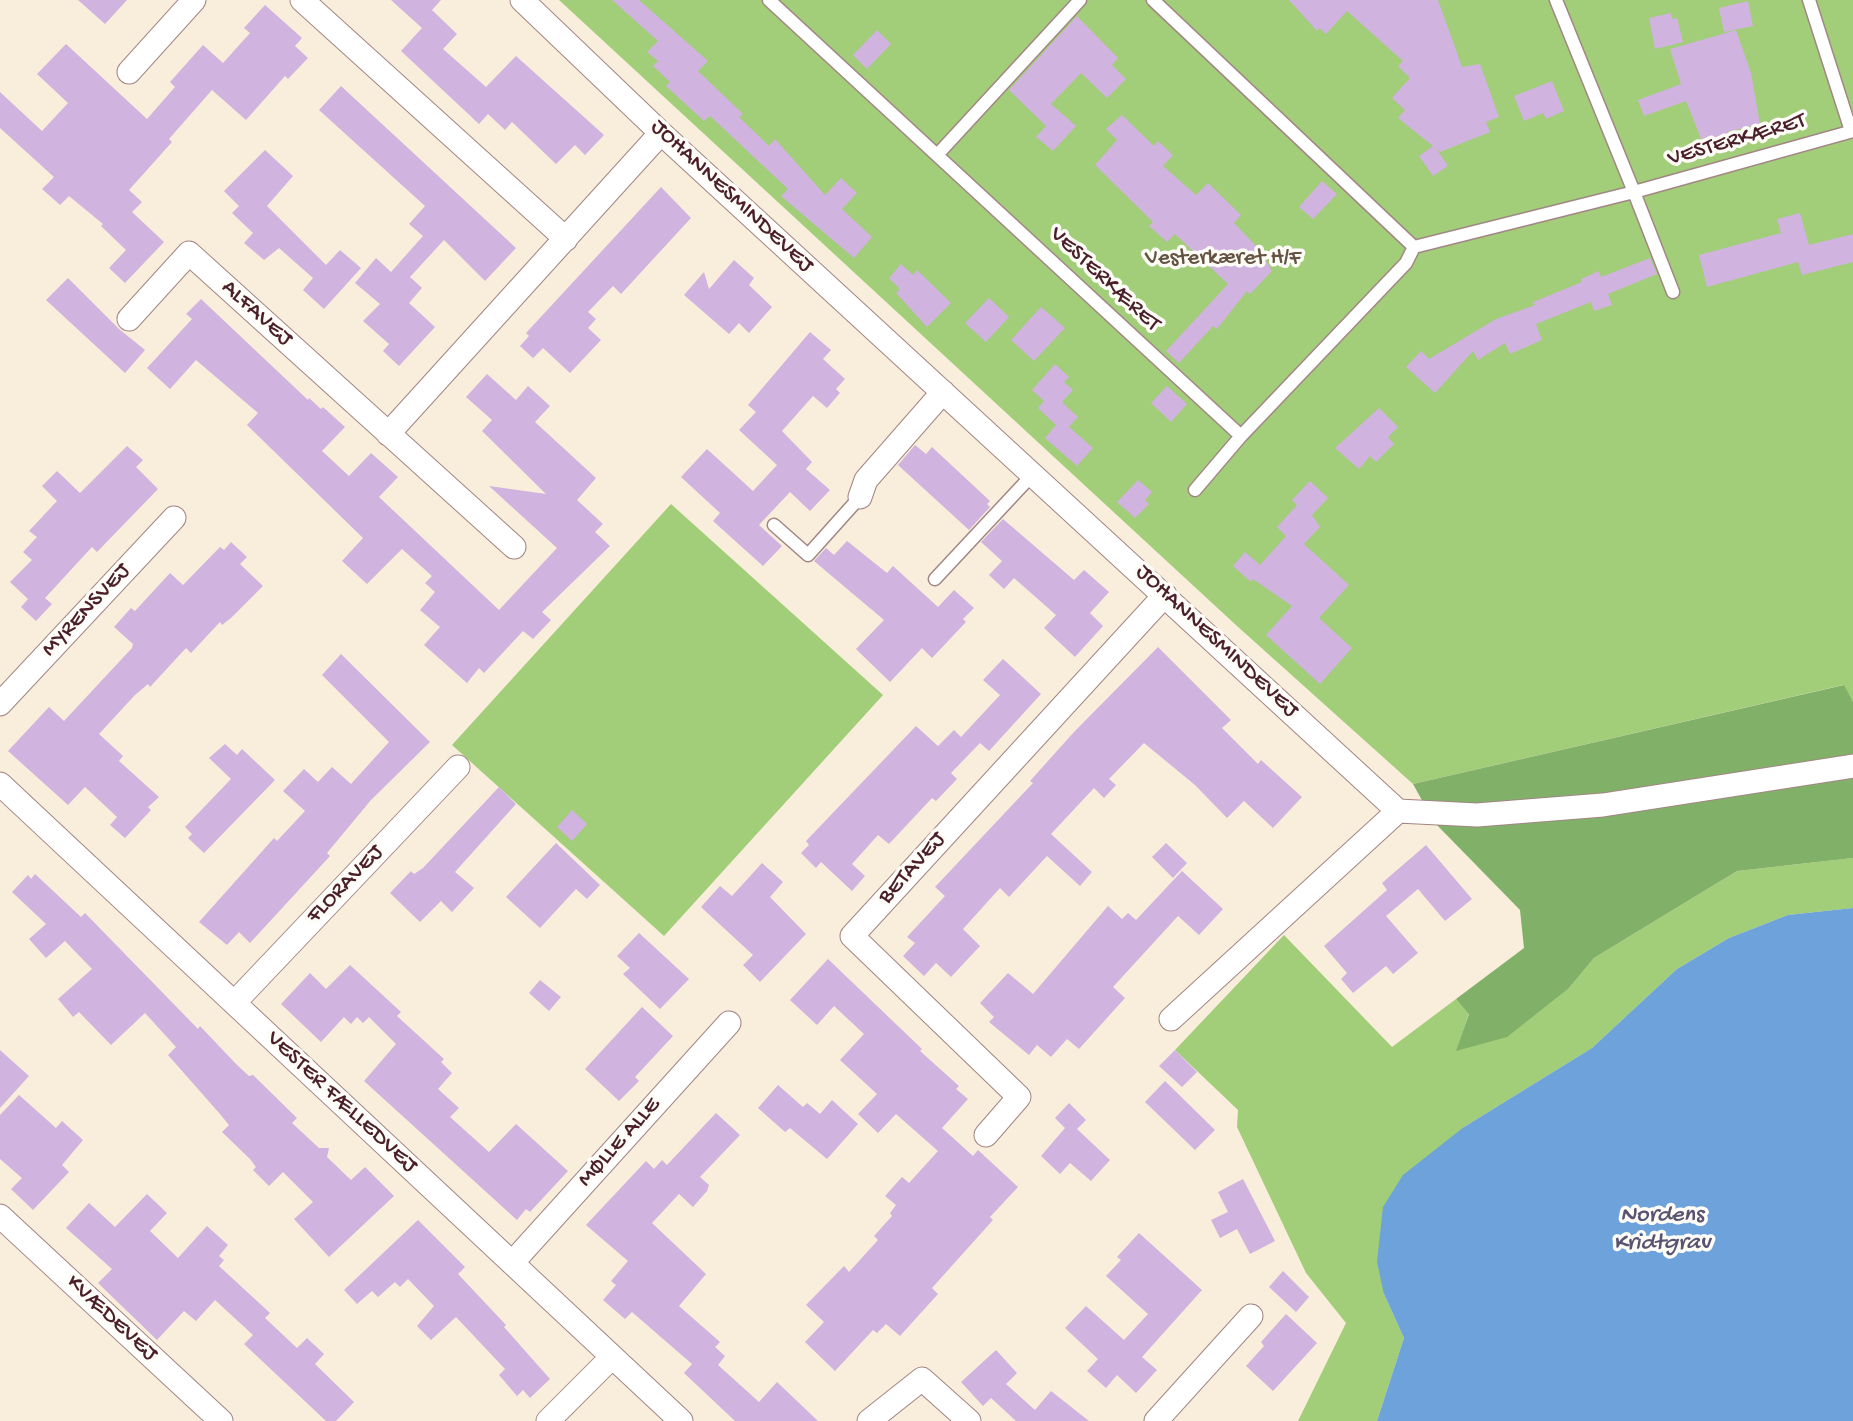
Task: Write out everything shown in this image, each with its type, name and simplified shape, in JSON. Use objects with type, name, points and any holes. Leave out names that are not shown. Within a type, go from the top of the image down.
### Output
[{"type":"street","points":[[129,72],[194,0]]},
{"type":"street","points":[[302,0],[566,239]]},
{"type":"street","name":"JOHANNESMINDEVEJ","points":[[522,0],[661,133],[1034,473],[1398,811]]},
{"type":"street","points":[[388,435],[661,133]]},
{"type":"street","name":"ALFAVEJ","points":[[129,319],[189,253],[514,547]]},
{"type":"street","points":[[860,497],[866,480],[943,392]]},
{"type":"street","name":"MYRENSVEJ","points":[[0,704],[174,518]]},
{"type":"street","name":"BETAVEJ","points":[[986,1135],[1019,1097],[852,936],[1166,595]]},
{"type":"street","points":[[1171,1019],[1398,811],[1477,815],[1603,804],[1853,766]]},
{"type":"street","name":"FLORAVEJ","points":[[233,1003],[458,767]]},
{"type":"street","name":"VESTER FÆLLEDVEJ","points":[[0,784],[681,1421]]},
{"type":"street","name":"MØLLE ALLE","points":[[512,1263],[729,1023]]},
{"type":"street","name":"KVÆDEVEJ","points":[[0,1216],[221,1421]]},
{"type":"street","points":[[1156,1421],[1251,1316]]},
{"type":"street","points":[[548,1421],[611,1358]]},
{"type":"street","points":[[869,1421],[922,1378],[969,1421]]},
{"type":"lane","name":"VESTERKÆRET","points":[[769,0],[1241,436]]},
{"type":"lane","points":[[938,154],[1080,0]]},
{"type":"lane","points":[[1153,0],[1414,247],[1406,263],[1241,436],[1195,490]]},
{"type":"lane","points":[[1556,0],[1673,292]]},
{"type":"lane","name":"VESTERKÆRET","points":[[1414,247],[1634,192],[1852,131],[1809,0]]},
{"type":"lane","points":[[934,579],[1034,473]]},
{"type":"lane","points":[[774,524],[808,555],[860,497]]},
{"type":"green space","name":"Vesterkæret H/F","points":[[559,0],[1853,0],[1853,702],[1843,685],[1413,784],[1237,626]]},
{"type":"green space","points":[[671,504],[883,695],[664,936],[452,745]]},
{"type":"green space","points":[[1844,685],[1853,702],[1853,858],[1737,871],[1594,958],[1569,988],[1507,1037],[1456,1051],[1469,1014],[1456,999],[1524,948],[1520,910],[1434,822],[1413,784]]},
{"type":"green space","points":[[1853,858],[1853,908],[1788,915],[1729,938],[1677,969],[1592,1048],[1464,1127],[1384,1294],[1404,1338],[1377,1421],[1298,1421],[1346,1323],[1306,1273],[1237,1127],[1238,1110],[1175,1050],[1284,935],[1392,1047],[1456,999],[1469,1013],[1457,1050],[1569,988],[1594,958],[1737,871]]},
{"type":"water","name":"Nordens Kridtgrav","points":[[1853,908],[1853,1421],[1377,1421],[1404,1338],[1384,1294],[1377,1262],[1383,1207],[1403,1175],[1464,1127],[1592,1048],[1677,969],[1729,938],[1788,915]]},
{"type":"building","points":[[78,0],[127,0],[105,24]]},
{"type":"building","points":[[391,0],[441,0],[432,10],[457,34],[443,49],[486,87],[516,56],[604,135],[585,155],[575,145],[556,164],[512,122],[505,130],[488,114],[479,124],[401,51],[422,28]]},
{"type":"building","points":[[612,0],[639,0],[708,61],[698,71],[743,114],[739,117],[769,146],[775,139],[825,195],[841,178],[857,193],[842,209],[872,237],[854,258],[781,196],[788,189],[710,116],[704,121],[666,86],[670,82],[653,66],[658,61],[647,52],[658,41]]},
{"type":"building","points":[[1289,0],[1438,0],[1462,67],[1480,64],[1499,117],[1486,122],[1490,132],[1440,152],[1436,148],[1448,166],[1433,176],[1419,156],[1433,146],[1398,118],[1405,110],[1392,98],[1410,78],[1398,66],[1403,61],[1347,11],[1326,34],[1319,28],[1317,31]]},
{"type":"building","points":[[1748,1],[1753,26],[1724,32],[1719,8]]},
{"type":"building","points":[[265,5],[302,38],[295,46],[308,58],[288,79],[285,76],[246,120],[212,90],[169,139],[172,142],[129,190],[142,202],[132,212],[164,242],[125,283],[109,268],[126,250],[101,226],[103,224],[69,196],[60,205],[42,189],[54,177],[0,128],[0,92],[42,131],[68,103],[37,74],[66,44],[147,119],[175,87],[170,82],[203,45],[223,63],[250,33],[244,28]]},
{"type":"building","points":[[1671,13],[1672,19],[1677,18],[1683,42],[1655,49],[1649,18]]},
{"type":"building","points":[[1077,16],[1118,58],[1112,65],[1126,79],[1107,98],[1081,73],[1051,104],[1076,126],[1053,151],[1036,137],[1046,126],[1009,90]]},
{"type":"building","points":[[877,30],[891,44],[867,69],[853,55]]},
{"type":"building","points":[[1736,30],[1751,73],[1760,124],[1727,132],[1733,147],[1708,156],[1686,101],[1644,116],[1638,100],[1681,84],[1670,49]]},
{"type":"building","points":[[1552,81],[1564,111],[1546,119],[1543,113],[1524,121],[1514,96]]},
{"type":"building","points":[[341,86],[516,248],[485,281],[444,240],[410,277],[422,288],[409,303],[435,327],[399,366],[383,351],[389,344],[363,321],[380,304],[355,283],[376,258],[391,272],[423,236],[409,224],[425,206],[319,110]]},
{"type":"building","points":[[1122,115],[1154,146],[1158,141],[1173,155],[1163,166],[1196,195],[1208,183],[1241,215],[1234,223],[1260,250],[1272,271],[1250,294],[1247,291],[1217,329],[1213,326],[1179,363],[1166,351],[1228,284],[1175,234],[1167,242],[1149,226],[1153,222],[1095,165],[1117,140],[1106,129]]},
{"type":"building","points":[[265,150],[293,176],[267,206],[326,265],[340,250],[361,268],[324,309],[303,290],[313,278],[279,248],[264,260],[244,243],[253,233],[232,213],[239,206],[224,191]]},
{"type":"building","points":[[1322,181],[1337,194],[1313,219],[1299,207]]},
{"type":"building","points":[[661,187],[691,218],[621,294],[613,286],[588,312],[596,319],[588,328],[601,340],[570,373],[543,348],[533,358],[520,346],[529,336],[526,333]]},
{"type":"building","points":[[1800,213],[1809,245],[1853,234],[1853,262],[1802,275],[1798,262],[1707,287],[1699,255],[1781,233],[1777,219]]},
{"type":"building","points":[[1650,258],[1657,274],[1608,294],[1612,305],[1594,311],[1591,302],[1536,324],[1542,340],[1510,354],[1505,343],[1478,360],[1473,351],[1435,393],[1406,367],[1421,351],[1429,359],[1496,319],[1535,305],[1533,302],[1582,282],[1581,279],[1599,271],[1601,277]]},
{"type":"building","points":[[734,260],[754,278],[749,285],[772,307],[749,333],[739,323],[729,334],[684,295],[704,272],[709,289]]},
{"type":"building","points":[[901,264],[913,275],[917,270],[951,303],[927,327],[896,293],[900,289],[889,278]]},
{"type":"building","points":[[68,278],[119,329],[145,350],[125,373],[46,300]]},
{"type":"building","points":[[989,298],[1009,317],[986,342],[965,323]]},
{"type":"building","points":[[201,299],[308,400],[309,398],[321,409],[323,407],[345,427],[322,451],[349,476],[371,453],[398,477],[379,497],[499,610],[557,548],[489,486],[546,494],[482,431],[492,420],[466,397],[487,374],[516,400],[528,386],[550,406],[535,422],[596,478],[577,500],[603,524],[595,532],[610,546],[542,612],[551,620],[533,639],[523,631],[484,673],[479,668],[467,683],[424,645],[440,627],[420,610],[435,592],[425,583],[432,576],[402,549],[367,584],[342,561],[363,538],[247,425],[258,413],[196,360],[170,389],[147,368],[192,319],[186,314]]},
{"type":"building","points":[[1041,307],[1065,328],[1034,361],[1011,340]]},
{"type":"building","points":[[810,332],[831,350],[823,359],[845,379],[836,389],[840,393],[827,408],[813,396],[782,431],[812,462],[806,469],[830,490],[810,511],[790,492],[759,525],[782,546],[763,566],[713,521],[720,513],[681,477],[707,449],[753,491],[777,465],[739,430],[756,412],[748,405]]},
{"type":"building","points":[[1055,364],[1069,377],[1064,382],[1073,390],[1062,402],[1078,417],[1069,427],[1093,448],[1077,466],[1045,438],[1056,425],[1038,408],[1044,401],[1032,390]]},
{"type":"building","points":[[1167,386],[1187,404],[1171,422],[1151,403]]},
{"type":"building","points":[[1379,408],[1398,427],[1388,437],[1394,444],[1376,462],[1370,456],[1359,469],[1335,448]]},
{"type":"building","points":[[915,445],[926,454],[932,447],[990,501],[987,504],[990,507],[969,530],[898,465]]},
{"type":"building","points":[[127,446],[143,460],[136,467],[158,489],[97,552],[92,547],[45,598],[52,604],[36,621],[21,607],[28,599],[10,582],[32,560],[23,552],[37,537],[29,531],[57,501],[42,486],[57,471],[80,493]]},
{"type":"building","points":[[1138,480],[1152,492],[1145,500],[1149,504],[1135,518],[1117,502]]},
{"type":"building","points":[[1310,481],[1328,498],[1312,515],[1320,527],[1304,544],[1349,585],[1319,618],[1352,648],[1320,684],[1266,635],[1292,606],[1253,579],[1251,582],[1233,566],[1245,552],[1260,565],[1286,536],[1277,527],[1297,505],[1292,500]]},
{"type":"building","points":[[1003,519],[1074,580],[1084,570],[1109,592],[1090,613],[1103,626],[1075,657],[1044,628],[1056,615],[1014,578],[1004,589],[989,575],[1002,561],[981,542]]},
{"type":"building","points":[[847,541],[887,573],[893,566],[938,607],[954,590],[974,608],[963,619],[966,622],[932,658],[922,648],[890,682],[856,649],[884,620],[814,561],[826,548],[834,555]]},
{"type":"building","points":[[231,542],[247,557],[240,564],[263,586],[231,618],[222,625],[220,622],[191,653],[186,648],[150,687],[148,684],[135,695],[99,734],[123,756],[119,761],[159,797],[148,807],[151,810],[125,838],[110,825],[117,817],[85,787],[68,805],[8,751],[49,707],[64,721],[132,648],[133,644],[114,627],[131,608],[135,611],[170,573],[183,585],[220,547],[224,550]]},
{"type":"building","points":[[1158,647],[1231,720],[1222,728],[1258,764],[1261,760],[1302,797],[1273,828],[1244,801],[1227,818],[1195,785],[1144,743],[1109,779],[1116,785],[1104,798],[1094,788],[1051,834],[1092,872],[1080,886],[1047,856],[1009,897],[1000,888],[963,929],[980,946],[951,977],[936,963],[924,976],[903,956],[915,943],[907,937],[945,896],[935,887],[1033,783],[1030,781],[1074,732]]},
{"type":"building","points":[[341,654],[430,742],[371,800],[327,853],[330,856],[250,943],[239,932],[227,945],[199,922],[274,838],[277,841],[305,811],[283,791],[304,769],[318,782],[332,767],[351,784],[389,742],[322,675]]},
{"type":"building","points":[[1003,659],[1041,694],[989,751],[980,743],[951,773],[957,779],[936,801],[932,798],[889,844],[878,835],[852,864],[865,876],[852,891],[821,862],[816,868],[801,853],[809,845],[806,841],[916,726],[938,746],[954,730],[961,737],[1000,695],[983,680]]},
{"type":"building","points":[[225,744],[237,755],[242,749],[275,780],[204,853],[188,838],[192,834],[185,827],[231,779],[209,758]]},
{"type":"building","points":[[499,787],[516,804],[455,872],[474,888],[452,912],[441,901],[420,922],[390,893],[411,871],[414,874],[423,868]]},
{"type":"building","points":[[572,810],[587,824],[572,841],[557,827]]},
{"type":"building","points":[[556,843],[600,885],[587,899],[576,889],[540,928],[506,897]]},
{"type":"building","points":[[1166,843],[1187,863],[1173,878],[1152,857]]},
{"type":"building","points":[[1426,845],[1472,899],[1445,921],[1418,889],[1386,916],[1418,953],[1393,974],[1386,966],[1353,993],[1341,979],[1347,973],[1324,946],[1387,890],[1382,883]]},
{"type":"building","points":[[762,863],[783,882],[770,897],[806,934],[760,982],[743,965],[753,955],[701,907],[720,886],[732,896]]},
{"type":"building","points":[[1182,871],[1223,909],[1199,935],[1178,916],[1113,987],[1125,998],[1079,1049],[1067,1039],[1051,1057],[1037,1045],[1029,1055],[989,1022],[994,1017],[980,1003],[1008,973],[1033,994],[1108,906],[1122,919],[1128,913],[1136,920]]},
{"type":"building","points":[[35,874],[81,917],[85,913],[198,1029],[200,1026],[236,1064],[249,1076],[253,1075],[297,1118],[292,1123],[319,1148],[329,1148],[327,1157],[351,1180],[365,1167],[394,1196],[329,1257],[294,1219],[313,1202],[283,1172],[269,1186],[253,1170],[256,1167],[250,1159],[222,1132],[229,1125],[168,1055],[176,1047],[145,1013],[111,1045],[79,1012],[73,1017],[58,999],[92,969],[65,941],[46,958],[29,939],[46,924],[12,892],[28,875],[31,879]]},
{"type":"building","points":[[639,933],[689,979],[660,1009],[623,974],[630,968],[617,956]]},
{"type":"building","points":[[828,959],[959,1086],[956,1089],[968,1099],[942,1128],[973,1156],[978,1150],[1018,1187],[990,1217],[993,1220],[932,1288],[938,1294],[900,1336],[886,1324],[877,1333],[873,1330],[835,1371],[805,1342],[824,1322],[806,1305],[844,1266],[849,1272],[878,1240],[874,1236],[892,1216],[890,1213],[896,1205],[885,1196],[902,1177],[909,1183],[938,1151],[896,1114],[878,1133],[858,1114],[877,1094],[840,1060],[864,1034],[834,1006],[817,1025],[790,1000]]},
{"type":"building","points":[[350,965],[401,1012],[397,1016],[444,1059],[441,1062],[452,1073],[438,1089],[459,1108],[450,1117],[489,1152],[516,1124],[568,1171],[530,1212],[526,1209],[517,1220],[364,1081],[396,1044],[369,1017],[363,1023],[357,1017],[351,1024],[344,1017],[321,1042],[281,1004],[310,973],[326,989]]},
{"type":"building","points":[[540,980],[561,997],[549,1011],[529,993]]},
{"type":"building","points":[[642,1007],[673,1036],[635,1077],[639,1081],[619,1101],[585,1069]]},
{"type":"building","points":[[0,1050],[29,1076],[0,1108]]},
{"type":"building","points":[[1175,1050],[1197,1072],[1182,1087],[1159,1066]]},
{"type":"building","points":[[1165,1081],[1215,1130],[1195,1150],[1145,1102]]},
{"type":"building","points":[[778,1085],[803,1107],[807,1103],[820,1114],[832,1100],[858,1124],[827,1159],[790,1128],[785,1132],[758,1108]]},
{"type":"building","points":[[19,1095],[56,1128],[62,1121],[83,1140],[62,1165],[69,1172],[33,1210],[11,1189],[22,1178],[0,1159],[0,1115]]},
{"type":"building","points":[[1069,1103],[1086,1120],[1077,1129],[1110,1160],[1091,1181],[1070,1163],[1060,1174],[1041,1156],[1065,1128],[1055,1118]]},
{"type":"building","points":[[716,1113],[740,1135],[700,1177],[709,1185],[693,1207],[679,1194],[652,1223],[706,1274],[679,1306],[720,1342],[715,1347],[725,1356],[718,1365],[759,1402],[777,1382],[818,1421],[735,1421],[684,1373],[692,1364],[632,1312],[625,1319],[603,1300],[616,1285],[611,1281],[628,1261],[586,1225],[646,1161],[654,1169],[662,1160],[667,1165]]},
{"type":"building","points":[[1243,1179],[1275,1241],[1250,1254],[1237,1229],[1220,1238],[1211,1220],[1228,1212],[1218,1192]]},
{"type":"building","points":[[147,1194],[167,1213],[150,1231],[178,1258],[207,1226],[228,1245],[219,1256],[224,1260],[219,1266],[270,1313],[265,1318],[297,1348],[307,1338],[324,1354],[315,1364],[354,1402],[336,1421],[326,1421],[244,1344],[253,1335],[215,1300],[196,1321],[184,1311],[157,1340],[98,1283],[112,1269],[66,1228],[89,1203],[115,1227]]},
{"type":"building","points":[[418,1220],[465,1267],[458,1274],[506,1325],[504,1327],[550,1379],[530,1398],[523,1390],[517,1396],[499,1375],[505,1369],[456,1317],[431,1340],[417,1326],[434,1306],[408,1279],[400,1287],[395,1282],[378,1297],[372,1291],[357,1304],[344,1290]]},
{"type":"building","points":[[1139,1233],[1202,1290],[1142,1357],[1157,1370],[1136,1393],[1117,1375],[1106,1388],[1087,1371],[1098,1359],[1065,1328],[1086,1306],[1124,1340],[1148,1314],[1106,1276],[1121,1260],[1117,1257]]},
{"type":"building","points":[[1283,1271],[1309,1297],[1296,1312],[1269,1287]]},
{"type":"building","points":[[1286,1314],[1317,1343],[1273,1391],[1246,1366],[1264,1346],[1261,1342]]},
{"type":"building","points":[[996,1350],[1017,1373],[1006,1384],[1035,1410],[1051,1391],[1089,1421],[1016,1421],[991,1398],[983,1406],[961,1382]]}]
